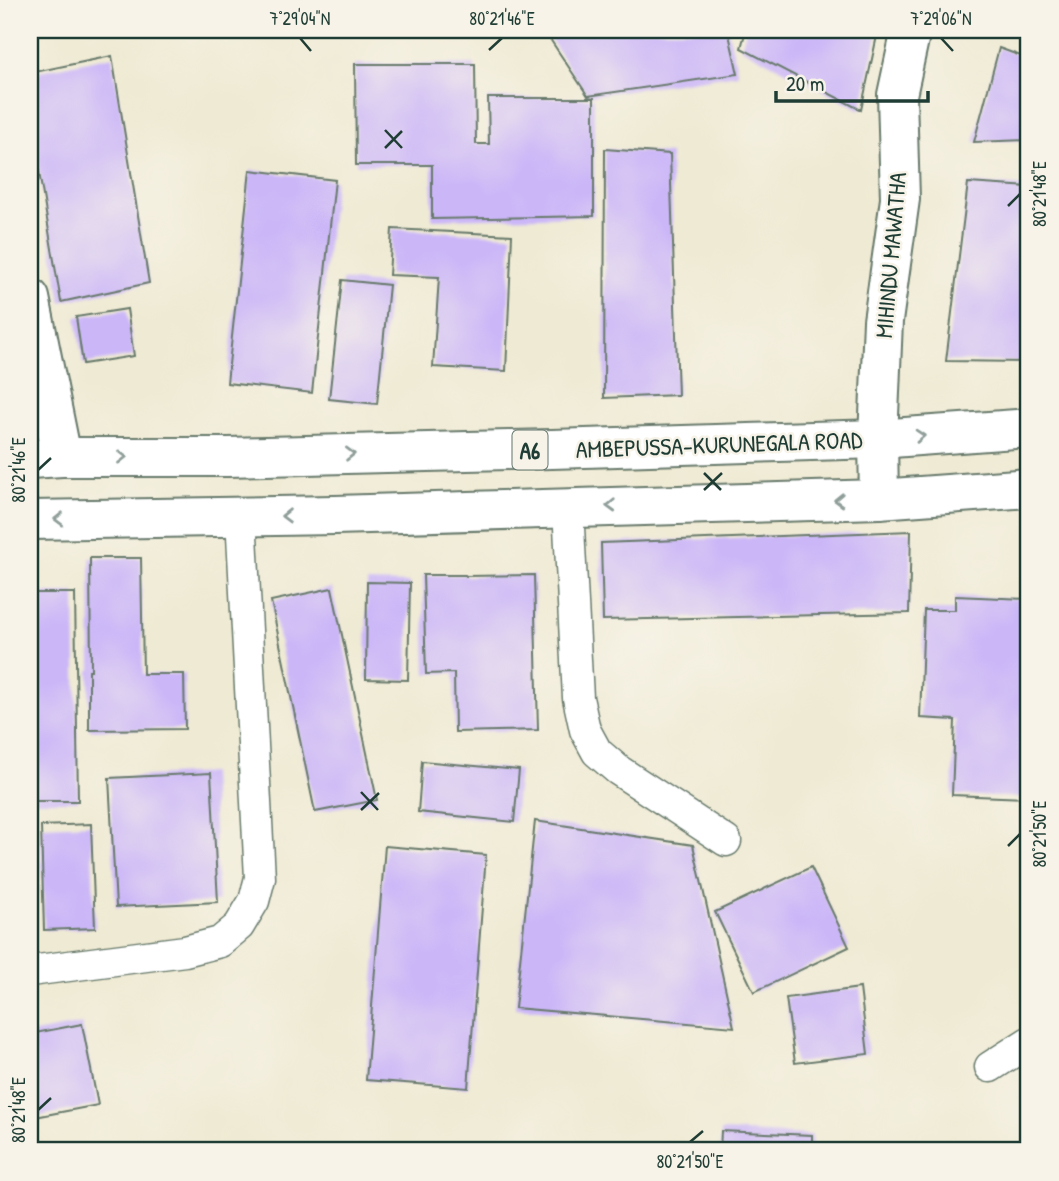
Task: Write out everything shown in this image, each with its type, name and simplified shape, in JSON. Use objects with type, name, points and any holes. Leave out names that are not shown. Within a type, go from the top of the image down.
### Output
[{"type":"main road","name":"MIHINDU MAWATHA","points":[[879,499],[878,439],[883,321],[900,199],[897,95],[911,30]]},
{"type":"main road","points":[[30,299],[46,458]]},
{"type":"main road","name":"AMBEPUSSA-KURUNEGALA ROAD","points":[[46,458],[228,457],[878,439],[1029,428]]},
{"type":"main road","points":[[30,520],[335,515],[879,499],[1029,488]]},
{"type":"lane","points":[[568,508],[578,698],[585,730],[597,752],[618,770],[726,841]]},
{"type":"lane","points":[[30,971],[185,951],[220,942],[239,926],[254,901],[260,878],[241,516]]},
{"type":"lane","points":[[989,1067],[1029,1042]]},
{"type":"building","points":[[544,30],[728,30],[738,74],[588,96]]},
{"type":"building","points":[[746,30],[878,31],[861,110],[741,48]]},
{"type":"building","points":[[999,48],[1029,59],[1029,140],[974,142]]},
{"type":"building","points":[[112,56],[149,283],[61,302],[30,119],[30,73]]},
{"type":"building","points":[[355,64],[475,64],[476,144],[489,144],[488,98],[594,98],[594,216],[432,219],[432,165],[356,165]]},
{"type":"building","points":[[605,149],[670,154],[678,395],[604,398]]},
{"type":"building","points":[[250,170],[335,180],[312,393],[227,383]]},
{"type":"building","points":[[968,183],[1029,187],[1029,362],[946,361]]},
{"type":"building","points":[[392,229],[512,235],[506,371],[433,367],[439,277],[389,275]]},
{"type":"building","points":[[342,280],[389,285],[377,404],[329,399]]},
{"type":"building","points":[[127,309],[134,356],[83,364],[76,317]]},
{"type":"building","points":[[911,531],[909,613],[603,620],[601,543]]},
{"type":"building","points":[[90,558],[141,558],[143,674],[184,674],[185,729],[89,730]]},
{"type":"building","points":[[423,575],[534,575],[538,730],[455,732],[454,673],[426,674]]},
{"type":"building","points":[[367,582],[410,583],[408,680],[366,679]]},
{"type":"building","points":[[332,588],[377,800],[315,812],[271,601]]},
{"type":"building","points":[[30,593],[75,593],[78,801],[30,801]]},
{"type":"building","points":[[955,596],[1029,599],[1029,798],[952,795],[955,720],[920,718],[924,610],[955,610]]},
{"type":"building","points":[[422,761],[519,770],[514,822],[418,812]]},
{"type":"building","points":[[211,773],[218,902],[116,907],[109,778]]},
{"type":"building","points":[[535,821],[693,845],[734,1027],[515,1008]]},
{"type":"building","points":[[91,824],[95,928],[44,930],[41,826]]},
{"type":"building","points":[[385,846],[486,855],[468,1088],[366,1080]]},
{"type":"building","points":[[811,867],[849,947],[754,992],[715,912]]},
{"type":"building","points":[[860,988],[868,1054],[795,1063],[786,998]]},
{"type":"building","points":[[82,1024],[98,1105],[30,1118],[30,1034]]},
{"type":"building","points":[[721,1131],[812,1135],[812,1151],[720,1151]]}]
